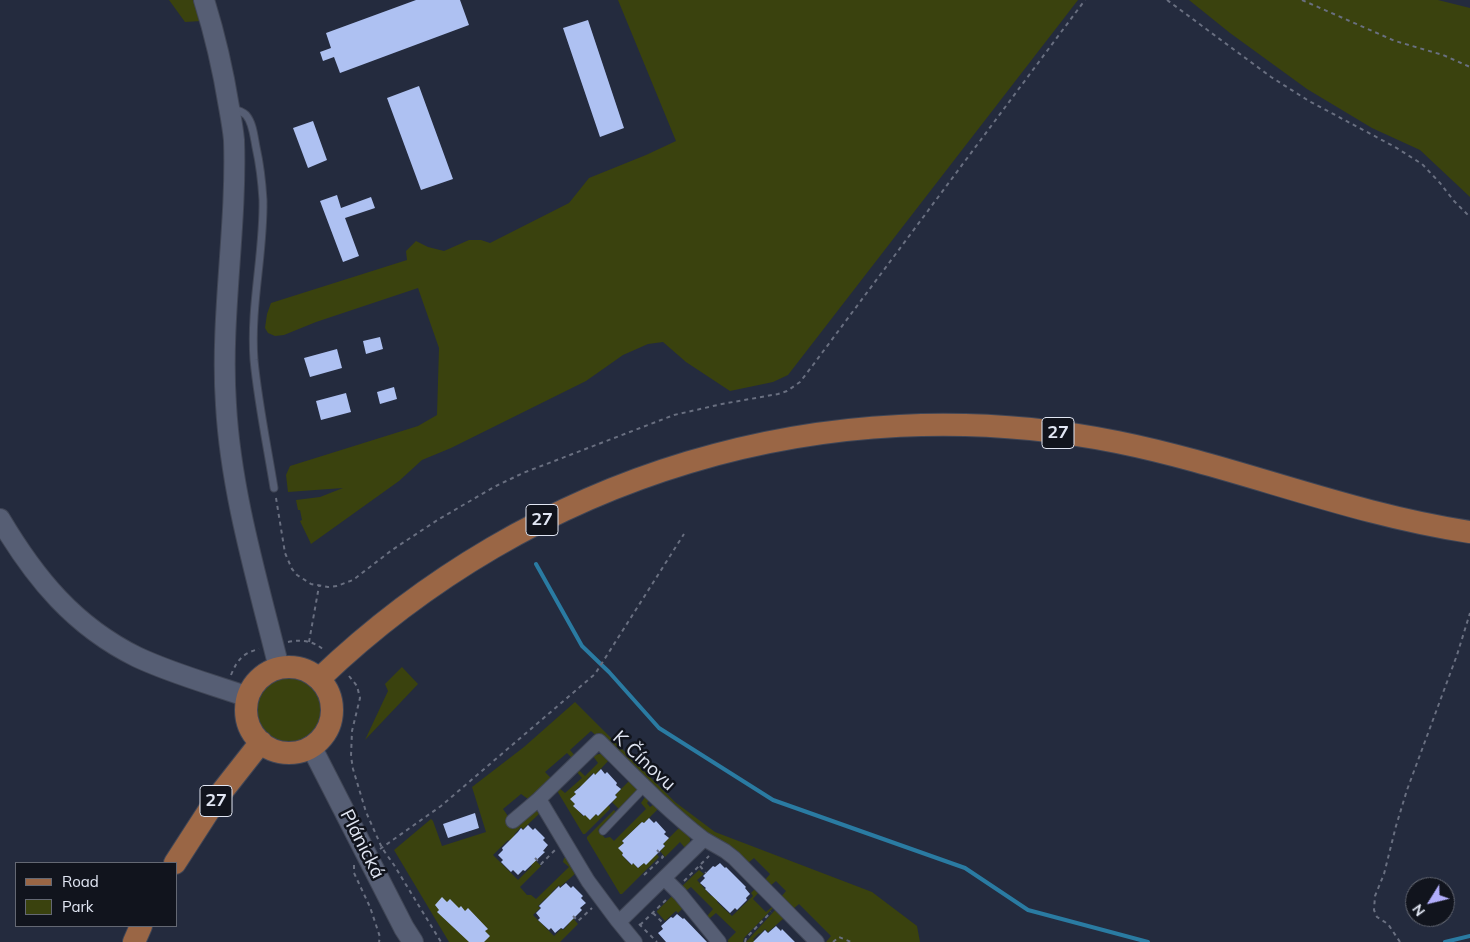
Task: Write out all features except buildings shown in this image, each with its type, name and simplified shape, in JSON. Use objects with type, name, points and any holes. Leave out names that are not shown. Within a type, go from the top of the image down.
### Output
[{"type":"main road","name":"27","points":[[319,679],[392,615],[448,574],[510,537],[568,507],[641,477],[693,460],[762,444],[833,432],[882,427],[952,425],[1029,429],[1092,437],[1170,454],[1387,516],[1470,532]]},
{"type":"main road","points":[[292,667],[300,668],[319,679],[329,694],[332,708],[331,717],[324,733],[311,746],[299,751],[286,752],[273,749],[261,742],[249,723],[246,710],[248,696],[259,680],[268,672],[279,668],[292,667]]},
{"type":"main road","name":"27","points":[[176,862],[218,798],[261,742]]},
{"type":"main road","points":[[134,942],[142,927]]},
{"type":"street","points":[[204,0],[218,48],[234,139],[225,337],[226,406],[230,448],[238,497],[279,668]]},
{"type":"street","points":[[0,519],[23,556],[50,591],[78,618],[114,644],[161,667],[248,696]]},
{"type":"street","name":"K Čínovu","points":[[513,821],[539,799],[599,741],[689,828],[734,858],[818,942]]},
{"type":"street","name":"Plánická","points":[[311,746],[374,852],[404,928],[413,942]]},
{"type":"street","points":[[539,799],[588,881],[623,918],[636,942]]},
{"type":"street","points":[[623,918],[704,839]]},
{"type":"street","points":[[664,878],[680,894],[719,942]]},
{"type":"lane","points":[[229,108],[247,116],[255,138],[260,166],[263,201],[255,294],[254,344],[257,380],[274,488]]},
{"type":"lane","points":[[602,831],[645,787]]},
{"type":"path","points":[[274,488],[285,553],[292,569],[304,580],[319,586],[328,587],[345,584],[432,524],[504,482],[534,468],[674,415],[714,405],[773,395],[792,388],[800,382],[813,365],[1085,0]]},
{"type":"path","points":[[1168,0],[1271,77],[1308,101],[1395,147],[1422,164],[1470,217]]},
{"type":"path","points":[[1302,0],[1394,41],[1443,56],[1470,67]]},
{"type":"path","points":[[379,942],[380,937],[370,907],[354,873],[354,866],[357,860],[374,852],[442,806],[595,674],[684,534]]},
{"type":"path","points":[[319,586],[309,642],[323,649],[353,681],[358,690],[360,704],[352,731],[351,756],[366,812],[374,852],[394,866],[441,942]]},
{"type":"path","points":[[1400,942],[1388,924],[1377,917],[1374,910],[1375,896],[1384,874],[1407,790],[1457,655],[1470,613]]},
{"type":"path","points":[[535,858],[541,864],[560,845]]},
{"type":"path","points":[[644,875],[663,856],[656,850]]},
{"type":"path","points":[[700,866],[706,873]]},
{"type":"path","points":[[745,942],[746,938],[779,903]]},
{"type":"path","points":[[573,916],[578,921],[596,904]]},
{"type":"path","points":[[653,912],[664,924]]},
{"type":"path","points":[[623,918],[657,942]]},
{"type":"path","points":[[833,942],[839,937],[851,942]]},
{"type":"green space","points":[[169,0],[197,0],[201,21],[185,22]]},
{"type":"green space","points":[[618,0],[1078,0],[788,375],[773,382],[730,391],[686,362],[663,342],[648,344],[623,355],[586,381],[451,448],[422,460],[399,481],[311,544],[300,521],[302,520],[296,500],[320,497],[343,488],[288,492],[286,475],[290,466],[418,426],[437,415],[439,348],[418,288],[316,322],[284,335],[275,336],[268,333],[265,328],[271,303],[407,260],[406,251],[416,241],[428,247],[444,251],[469,240],[481,240],[490,243],[569,203],[589,178],[676,141]]},
{"type":"green space","points":[[1189,0],[1438,0],[1470,8],[1470,197],[1420,150],[1372,128],[1307,89],[1230,33]]},
{"type":"green space","points":[[402,667],[418,684],[365,740],[388,691],[385,684]]},
{"type":"green space","points":[[289,677],[302,680],[312,687],[319,697],[322,710],[319,723],[312,733],[302,740],[289,743],[276,740],[266,733],[259,723],[256,710],[259,697],[266,687],[276,680]]},
{"type":"green space","points":[[575,702],[675,802],[715,832],[872,892],[917,926],[920,942],[826,942],[831,936],[799,904],[793,909],[780,898],[786,891],[776,881],[770,886],[764,881],[770,874],[754,858],[748,863],[687,819],[591,731],[570,750],[576,757],[573,759],[567,753],[545,772],[551,778],[528,799],[521,794],[503,809],[508,816],[507,818],[536,809],[539,814],[523,829],[521,827],[514,835],[517,839],[512,843],[508,840],[493,855],[518,880],[532,866],[530,864],[535,860],[541,866],[520,887],[527,895],[531,895],[536,899],[569,867],[563,862],[566,857],[576,873],[560,887],[559,885],[551,893],[554,896],[549,901],[546,898],[533,915],[554,936],[569,924],[568,922],[572,917],[578,924],[560,942],[449,942],[394,850],[431,819],[442,846],[486,832],[472,787],[524,747]]},
{"type":"green space","points":[[602,754],[609,760],[595,775],[593,773],[587,779],[590,783],[584,789],[580,786],[574,792],[576,794],[571,799],[575,804],[574,806],[583,816],[595,814],[598,816],[606,803],[610,809],[583,834],[556,789],[559,788],[565,793],[582,778],[576,771],[578,769],[585,776],[598,763],[593,756]]},
{"type":"green space","points":[[629,781],[638,788],[619,809],[612,802],[617,797],[615,795]]},
{"type":"green space","points":[[645,797],[650,799],[647,803],[650,807],[654,804],[658,809],[622,841],[624,843],[619,848],[623,853],[622,855],[631,865],[633,863],[638,868],[644,863],[646,864],[655,852],[659,857],[620,894],[587,837],[614,810],[616,812],[598,830],[605,838],[610,837],[614,841],[646,809],[641,803]]},
{"type":"green space","points":[[680,827],[689,837],[690,842],[685,848],[680,842],[665,857],[660,851],[665,846],[663,844]]},
{"type":"green space","points":[[699,870],[704,874],[697,880],[711,896],[714,894],[719,899],[717,902],[732,916],[753,896],[751,893],[755,889],[759,892],[753,899],[766,912],[774,907],[744,938],[743,942],[728,942],[736,932],[716,913],[710,918],[708,917],[713,909],[691,887],[684,892],[680,888]]},
{"type":"green space","points":[[674,894],[683,908],[678,913],[676,911],[665,921],[657,911]]},
{"type":"green space","points":[[776,909],[783,919],[768,932],[765,929],[759,933],[753,939],[756,942],[746,942]]},
{"type":"waterway","points":[[536,564],[582,646],[609,672],[659,728],[773,800],[965,868],[1028,910],[1148,942]]},
{"type":"waterway","points":[[1445,942],[1470,936]]}]
